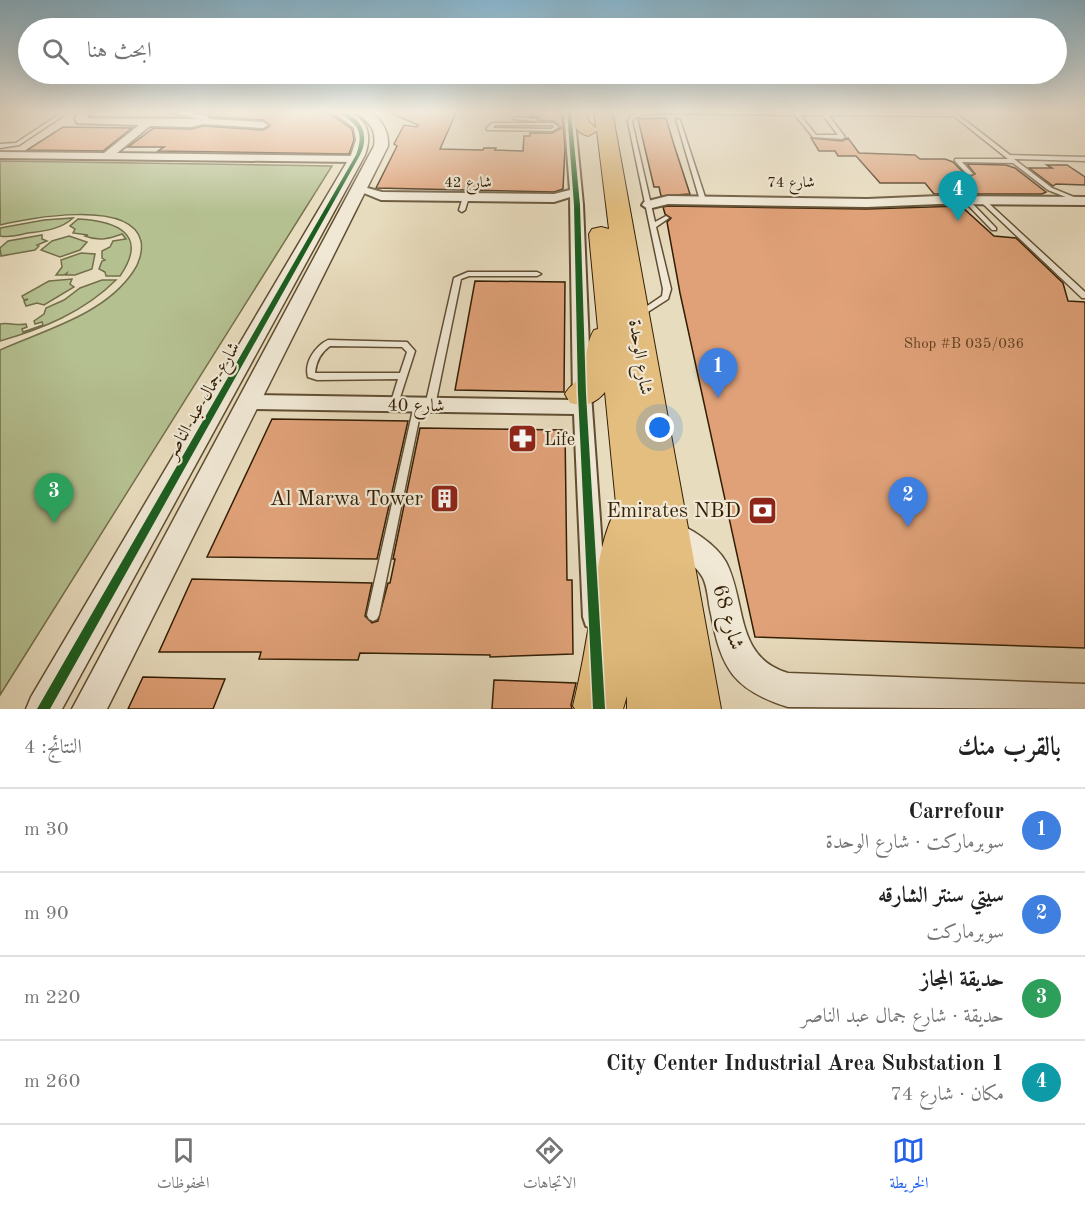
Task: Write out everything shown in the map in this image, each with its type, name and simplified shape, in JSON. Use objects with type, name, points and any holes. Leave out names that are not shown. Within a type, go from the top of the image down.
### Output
[{"type":"highway","name":"شارع الوحدة","points":[[584,144],[623,319],[652,517],[695,709]]},
{"type":"highway","name":"شارع الوحدة","points":[[598,144],[629,184],[623,319]]},
{"type":"highway","points":[[624,144],[627,165],[625,170],[629,184]]},
{"type":"highway","points":[[583,400],[600,373],[601,348],[623,319]]},
{"type":"highway","points":[[599,707],[612,633],[621,558],[652,517]]},
{"type":"highway","name":"شارع الوحدة","points":[[652,517],[653,709]]},
{"type":"street","points":[[107,156],[122,144]]},
{"type":"street","name":"شارع جمال عبد الناصر","points":[[44,709],[303,254],[348,202],[356,159],[363,144]]},
{"type":"street","name":"شارع جمال عبد الناصر","points":[[89,709],[306,294],[348,202],[379,144]]},
{"type":"street","points":[[577,144],[576,198],[583,400],[599,707]]},
{"type":"street","points":[[0,155],[356,159]]},
{"type":"street","name":"شارع 74","points":[[629,184],[662,196],[692,201],[908,204],[939,200],[1006,201],[1053,195],[1084,201]]},
{"type":"street","name":"شارع 42","points":[[348,202],[381,196]]},
{"type":"street","name":"شارع 42","points":[[348,202],[381,196],[576,198]]},
{"type":"street","name":"شارع 74","points":[[648,205],[663,201],[908,204]]},
{"type":"street","points":[[303,254],[315,255],[301,286],[306,294]]},
{"type":"street","name":"شارع 40","points":[[249,402],[424,405],[583,400]]},
{"type":"street","name":"شارع 68","points":[[652,517],[711,566],[719,581],[732,642],[738,656],[748,669],[768,684],[788,690],[1085,701]]},
{"type":"street","points":[[960,709],[995,697]]},
{"type":"lane","points":[[0,146],[16,144]]},
{"type":"lane","points":[[623,319],[665,297],[666,293],[648,205],[629,184],[630,144]]},
{"type":"lane","points":[[682,144],[692,201]]},
{"type":"lane","points":[[992,144],[1053,195]]},
{"type":"lane","points":[[970,174],[957,160],[1085,159]]},
{"type":"lane","points":[[462,210],[465,197]]},
{"type":"lane","points":[[966,200],[993,229]]},
{"type":"lane","points":[[982,200],[1085,296]]},
{"type":"lane","points":[[992,209],[1006,201]]},
{"type":"lane","points":[[654,226],[666,218]]},
{"type":"lane","points":[[373,615],[424,405],[458,278],[468,274],[537,274]]},
{"type":"lane","points":[[394,405],[411,351],[408,345],[328,343],[320,349],[310,373],[317,377],[403,376]]},
{"type":"green space","points":[[0,161],[332,166],[0,695],[0,350],[72,320],[106,300],[121,287],[135,269],[140,257],[141,241],[133,228],[119,220],[99,216],[54,216],[0,225]]},
{"type":"green space","points":[[73,218],[51,229],[0,236],[0,228],[44,220]]},
{"type":"green space","points":[[78,219],[92,220],[116,227],[130,240],[131,250],[128,262],[120,276],[106,276],[105,272],[99,269],[102,261],[105,260],[102,258],[102,251],[110,247],[113,241],[126,239],[122,234],[100,239],[73,233],[75,229],[70,226]]},
{"type":"green space","points":[[42,235],[42,239],[47,241],[37,245],[39,246],[35,250],[1,256],[0,248],[8,241]]},
{"type":"green space","points":[[69,236],[87,242],[80,250],[60,257],[41,250],[52,241]]},
{"type":"green space","points":[[81,253],[95,254],[92,269],[75,275],[66,275],[67,273],[56,275],[62,267],[61,260]]},
{"type":"green space","points":[[72,279],[70,284],[74,287],[44,305],[37,303],[26,306],[24,301],[28,299],[24,300],[22,296],[49,281]]},
{"type":"green space","points":[[102,280],[116,280],[90,301],[62,318],[0,341],[0,324],[26,324],[27,327],[22,329],[23,332],[43,325],[42,322],[35,324],[34,321],[44,314],[46,308],[64,300],[80,288]]},
{"type":"building","points":[[36,144],[112,144],[103,151],[27,150]]},
{"type":"building","points":[[132,144],[353,144],[349,154],[158,151],[164,147],[128,147]]},
{"type":"building","points":[[394,144],[442,144],[440,149],[496,148],[495,150],[523,151],[523,144],[565,144],[563,189],[554,192],[376,188],[397,146]]},
{"type":"building","points":[[644,144],[674,144],[690,194],[661,196],[659,187],[654,187]]},
{"type":"building","points":[[815,144],[852,144],[859,153],[915,155],[920,159],[945,159],[953,162],[968,177],[975,174],[967,164],[1006,165],[1015,168],[1046,192],[1042,194],[934,194],[925,183],[880,183],[856,156],[838,156],[835,151],[819,151]]},
{"type":"building","points":[[1047,165],[1067,165],[1085,177],[1085,185],[1056,184],[1053,186],[1029,168],[1052,168]]},
{"type":"building","points":[[961,206],[994,236],[1016,238],[1063,283],[1068,301],[1085,302],[1085,648],[755,637],[680,293],[667,222],[671,218],[665,214],[663,207],[867,209]]},
{"type":"building","points":[[475,281],[565,282],[564,392],[455,390]]},
{"type":"building","points":[[272,419],[408,421],[377,559],[207,557]]},
{"type":"building","points":[[420,428],[565,430],[567,580],[572,580],[573,654],[490,657],[490,655],[360,653],[358,660],[259,659],[261,652],[159,652],[192,579],[372,583],[365,616],[372,623],[378,621],[388,583],[390,583]]},
{"type":"building","points":[[143,677],[225,679],[213,709],[128,709]]},
{"type":"building","points":[[494,680],[576,683],[572,709],[492,709]]},
{"type":"cycle path","points":[[43,709],[358,155],[361,144]]},
{"type":"cycle path","points":[[572,144],[577,205],[582,394],[599,709]]},
{"type":"place","name":"City Center Industrial Area Substation 1","points":[[958,221]]},
{"type":"place","name":"Carrefour","points":[[718,398]]},
{"type":"place","name":"Life","points":[[523,439]]},
{"type":"place","name":"Al Marwa Tower","points":[[444,498]]},
{"type":"place","name":"Emirates NBD","points":[[762,510]]},
{"type":"place","name":"حديقة المجاز","points":[[54,523]]},
{"type":"place","name":"سيتي سنتر الشارقه","points":[[908,527]]}]
